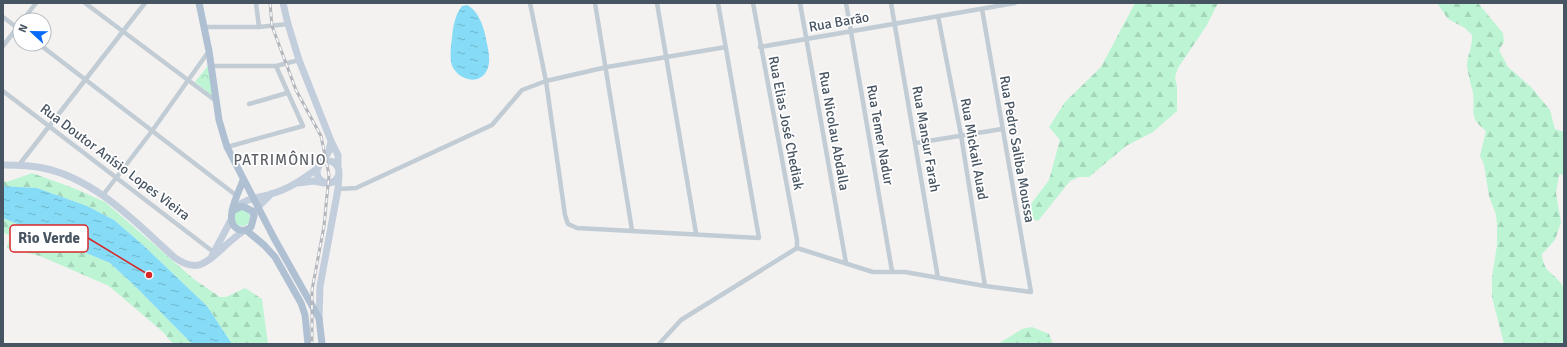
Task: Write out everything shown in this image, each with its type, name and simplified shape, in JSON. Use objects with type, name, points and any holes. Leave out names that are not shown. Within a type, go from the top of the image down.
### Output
[{"type":"main road","points":[[198,4],[209,51],[219,120],[227,147],[274,238],[319,318],[322,344]]},
{"type":"main road","points":[[243,180],[230,220],[235,228],[244,231],[264,245],[275,257],[301,303],[305,315],[308,344]]},
{"type":"main road","points":[[234,209],[242,206],[248,207],[274,238]]},
{"type":"main road","points":[[244,231],[251,228],[254,216]]},
{"type":"street","points":[[29,12],[36,3]]},
{"type":"street","points":[[85,3],[217,102]]},
{"type":"street","points":[[19,165],[145,3]]},
{"type":"street","points":[[256,3],[259,27]]},
{"type":"street","points":[[284,3],[288,24],[299,60],[338,155],[338,189],[320,286],[319,318]]},
{"type":"street","points":[[530,3],[546,81],[565,215],[568,224],[577,228],[696,233],[759,238],[718,3]]},
{"type":"street","points":[[595,3],[607,68],[632,230]]},
{"type":"street","points":[[657,3],[668,58],[696,233]]},
{"type":"street","name":"Rua Elias José Chediak","points":[[753,3],[797,240],[797,248]]},
{"type":"street","name":"Rua Nicolau Abdalla","points":[[800,3],[846,263]]},
{"type":"street","name":"Rua Temer Nadur","points":[[846,3],[892,271]]},
{"type":"street","name":"Rua Mansur Farah","points":[[891,3],[916,142],[938,278]]},
{"type":"street","name":"Rua Barão","points":[[760,47],[1015,3]]},
{"type":"street","name":"Rua Pedro Saliba Moussa","points":[[982,9],[1031,292],[985,286]]},
{"type":"street","points":[[3,16],[12,22]]},
{"type":"street","name":"Rua Mickail Auad","points":[[938,16],[961,135],[985,286]]},
{"type":"street","points":[[204,27],[259,27],[288,24]]},
{"type":"street","points":[[3,46],[12,35]]},
{"type":"street","points":[[331,141],[329,151],[320,166],[318,178],[338,189],[356,188],[492,125],[522,90],[546,81],[607,68],[726,47]]},
{"type":"street","points":[[103,194],[152,131],[209,51]]},
{"type":"street","points":[[49,52],[237,196]]},
{"type":"street","points":[[211,66],[276,66],[299,60]]},
{"type":"street","points":[[227,147],[303,126],[276,66]]},
{"type":"street","name":"Rua Doutor Anísio Lopes Vieira","points":[[3,91],[214,254]]},
{"type":"street","points":[[249,104],[287,93]]},
{"type":"street","points":[[916,142],[1002,128]]},
{"type":"street","points":[[298,183],[320,166],[332,162],[338,167]]},
{"type":"street","points":[[3,165],[44,168],[86,185],[103,194],[180,262],[195,266],[201,265],[244,231]]},
{"type":"street","points":[[234,209],[245,201],[271,194],[298,183],[314,181],[328,183],[335,181],[339,176]]},
{"type":"street","points":[[254,216],[258,207],[271,194]]},
{"type":"street","points":[[214,254],[230,220]]},
{"type":"street","points":[[658,344],[681,320],[797,248],[873,272],[892,271],[985,286]]},
{"type":"green space","points":[[1135,3],[1218,3],[1207,25],[1178,68],[1175,77],[1177,87],[1177,111],[1153,132],[1126,146],[1089,177],[1079,177],[1070,181],[1038,221],[1022,216],[1049,180],[1060,140],[1049,127],[1065,102],[1101,67]]},
{"type":"green space","points":[[1437,3],[1478,3],[1503,33],[1504,42],[1499,50],[1508,67],[1531,87],[1550,110],[1555,129],[1564,132],[1564,174],[1559,175],[1556,193],[1561,222],[1555,240],[1542,254],[1547,269],[1559,280],[1564,289],[1565,319],[1564,338],[1562,344],[1504,344],[1492,297],[1492,277],[1497,245],[1496,215],[1489,196],[1484,165],[1480,156],[1486,131],[1480,126],[1475,118],[1473,93],[1467,66],[1472,43],[1472,35],[1465,28],[1448,19]]},
{"type":"green space","points":[[210,63],[213,96],[195,82]]},
{"type":"green space","points":[[32,173],[76,189],[105,202],[195,280],[220,297],[226,297],[245,288],[262,299],[268,344],[232,344],[207,306],[142,244],[114,220],[87,206],[37,188],[3,186],[3,181],[7,182]]},
{"type":"green space","points":[[242,210],[248,212],[250,218],[248,224],[242,226],[236,224],[234,218],[236,212]]},
{"type":"green space","points":[[3,218],[110,263],[192,344],[173,344],[163,332],[109,286],[40,256],[7,248],[10,236],[3,232]]},
{"type":"green space","points":[[1032,327],[1049,334],[1053,344],[998,344],[1022,329]]},
{"type":"water","points":[[467,5],[471,7],[480,19],[485,34],[489,56],[489,64],[486,72],[482,77],[472,80],[466,79],[456,72],[451,62],[451,44],[455,21],[462,6]]},
{"type":"water","points":[[3,186],[37,188],[87,206],[114,220],[142,244],[207,306],[232,344],[192,344],[110,263],[3,218]]},
{"type":"railway","points":[[270,3],[272,26],[296,90],[321,136],[329,175],[324,226],[312,290],[312,344]]},
{"type":"place","name":"Rio Verde","points":[[149,275]]},
{"type":"district","name":"PATRIMÔNIO","points":[[280,160]]}]
